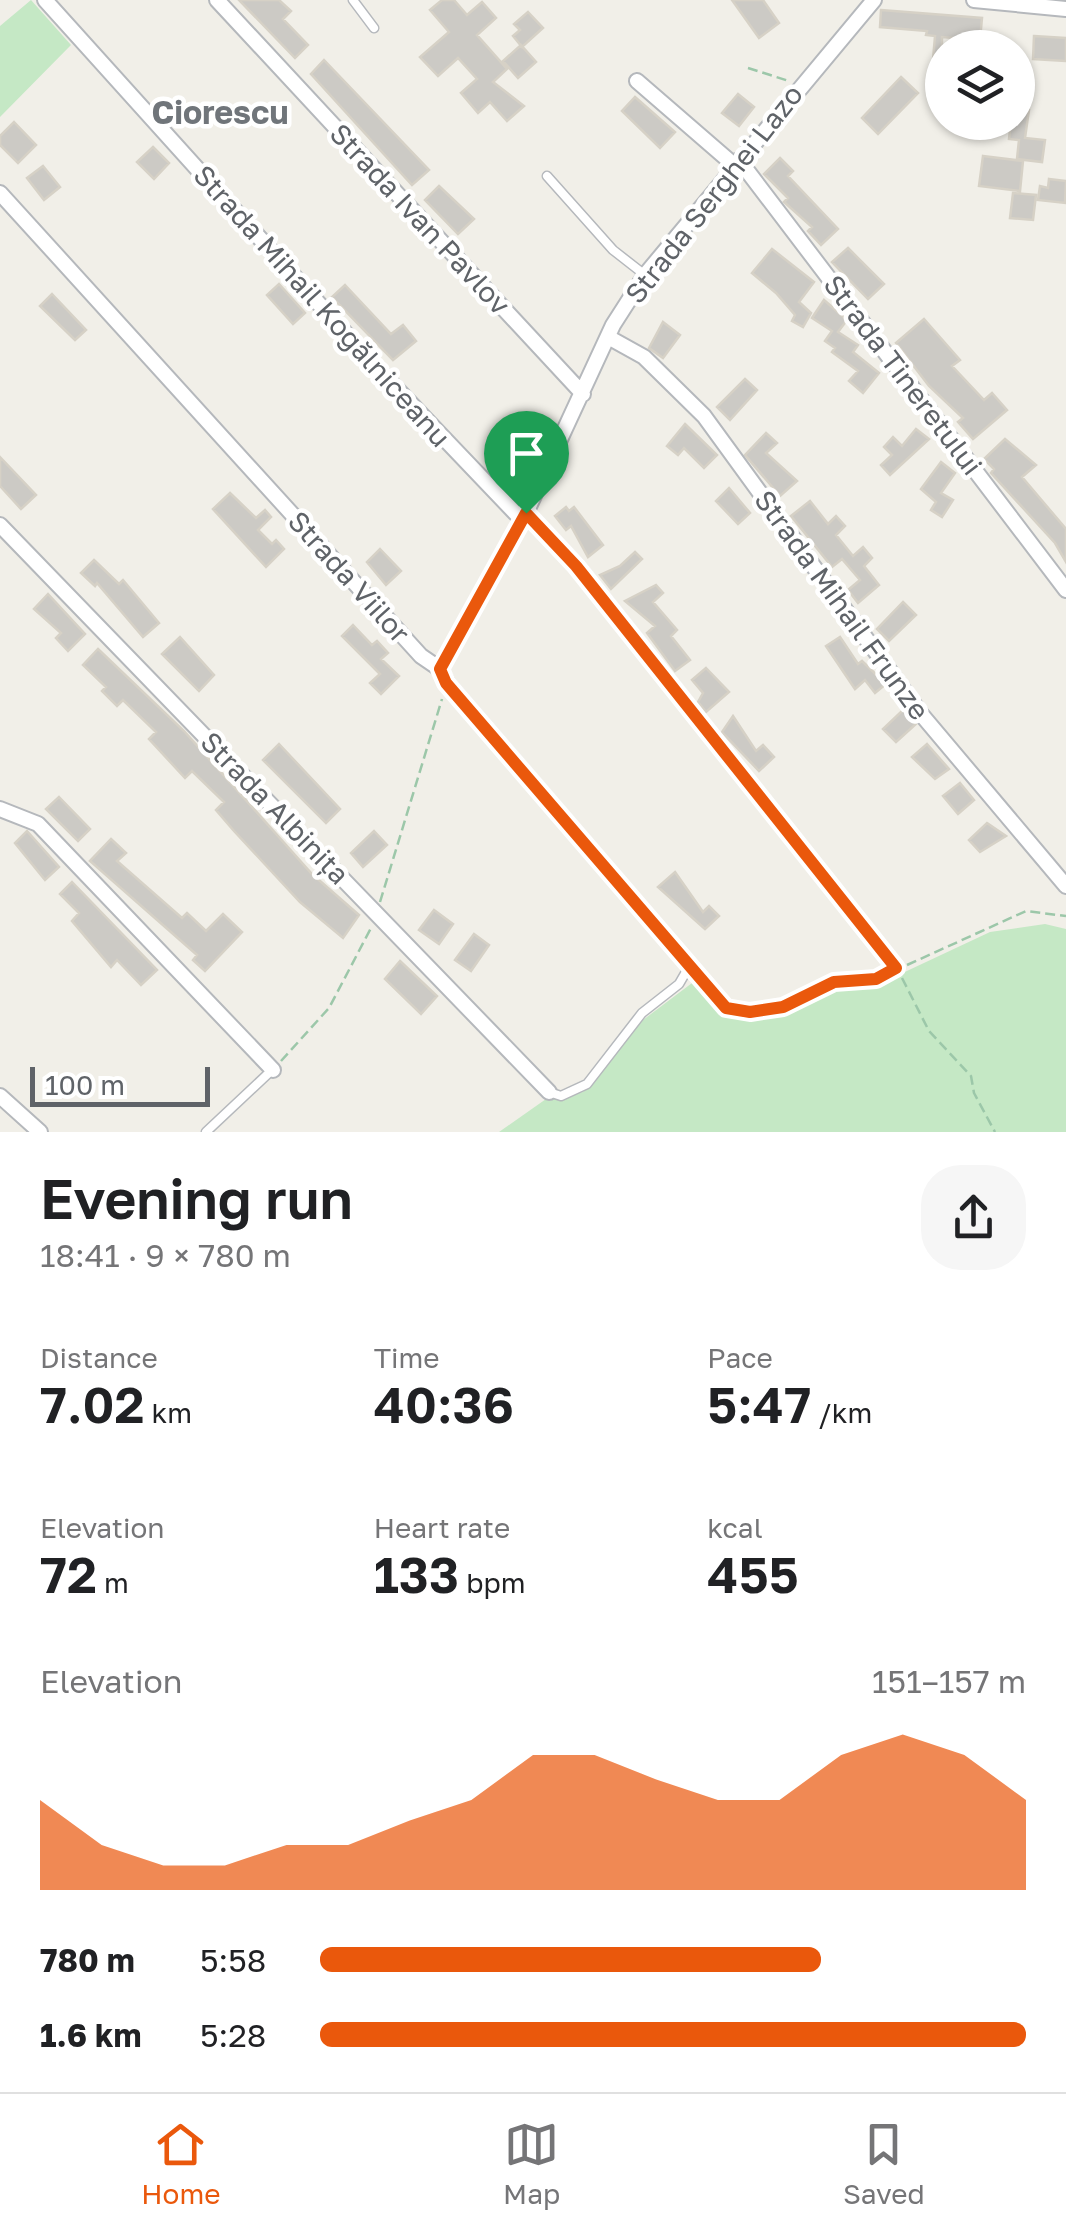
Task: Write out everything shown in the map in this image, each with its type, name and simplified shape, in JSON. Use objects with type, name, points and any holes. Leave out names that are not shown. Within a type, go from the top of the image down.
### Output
[{"type":"street","name":"Strada Mihail Kogălniceanu","points":[[45,0],[375,366],[576,566],[896,968]]},
{"type":"street","name":"Strada Ivan Pavlov","points":[[217,0],[582,394]]},
{"type":"street","name":"Strada Serghei Lazo","points":[[443,676],[608,337],[645,275],[874,0]]},
{"type":"street","points":[[974,0],[1066,9]]},
{"type":"street","name":"Strada Tineretului","points":[[637,81],[737,162],[1066,590]]},
{"type":"street","name":"Strada Viilor","points":[[0,195],[443,676],[726,1008]]},
{"type":"street","name":"Strada Mihail Frunze","points":[[608,337],[644,357],[704,416],[922,714],[1066,886]]},
{"type":"street","name":"Strada Albinița","points":[[0,525],[548,1092]]},
{"type":"street","points":[[0,809],[38,824],[273,1070]]},
{"type":"street","points":[[0,1096],[40,1132]]},
{"type":"lane","points":[[353,0],[374,28]]},
{"type":"lane","points":[[548,176],[613,250],[645,275]]},
{"type":"lane","points":[[548,1092],[560,1096],[587,1084],[642,1013],[680,984],[690,966]]},
{"type":"lane","points":[[206,1132],[273,1070]]},
{"type":"path","points":[[748,68],[772,78],[802,82]]},
{"type":"path","points":[[273,1070],[328,1008],[377,912],[443,676]]},
{"type":"path","points":[[726,1008],[750,1012],[783,1007],[834,982],[876,979],[1026,911],[1066,916]]},
{"type":"path","points":[[896,968],[929,1031],[971,1076],[974,1093],[995,1132]]},
{"type":"green space","points":[[31,0],[71,45],[0,117],[0,26]]},
{"type":"green space","points":[[1045,924],[1066,929],[1066,1132],[499,1132],[546,1099],[583,1092],[643,1020],[696,980],[725,1012],[769,1014],[791,1010],[833,986],[877,985],[990,932]]},
{"type":"building","points":[[239,0],[279,0],[291,11],[283,19],[308,45],[295,58]]},
{"type":"building","points":[[442,0],[454,0],[467,15],[482,2],[496,18],[477,35],[507,69],[493,82],[524,106],[507,121],[490,102],[478,113],[461,93],[477,79],[458,58],[438,76],[420,57],[449,32],[430,10]]},
{"type":"building","points":[[732,0],[763,0],[779,23],[759,38]]},
{"type":"building","points":[[881,10],[982,18],[981,30],[880,27]]},
{"type":"building","points":[[528,12],[543,28],[522,47],[513,36],[520,30],[514,24]]},
{"type":"building","points":[[1035,36],[1066,38],[1066,61],[1035,59]]},
{"type":"building","points":[[521,45],[536,62],[518,78],[503,61]]},
{"type":"building","points":[[324,60],[429,170],[412,185],[311,74]]},
{"type":"building","points":[[901,77],[918,93],[878,134],[862,118]]},
{"type":"building","points":[[738,94],[754,107],[739,126],[722,113]]},
{"type":"building","points":[[635,97],[675,132],[660,148],[622,111]]},
{"type":"building","points":[[14,122],[36,145],[18,163],[0,145],[0,136]]},
{"type":"building","points":[[1019,140],[1045,140],[1042,162],[1017,159]]},
{"type":"building","points":[[153,147],[169,163],[154,179],[137,162]]},
{"type":"building","points":[[983,156],[1023,161],[1020,191],[979,186]]},
{"type":"building","points":[[780,158],[793,171],[788,176],[838,229],[821,245],[808,231],[812,227],[784,202],[788,198],[764,174]]},
{"type":"building","points":[[43,166],[60,187],[44,200],[27,178]]},
{"type":"building","points":[[1049,179],[1066,181],[1065,203],[1038,200],[1040,186],[1048,188]]},
{"type":"building","points":[[439,186],[474,219],[458,234],[425,200]]},
{"type":"building","points":[[1013,193],[1036,195],[1033,220],[1010,218]]},
{"type":"building","points":[[848,248],[884,284],[868,299],[832,262]]},
{"type":"building","points":[[772,249],[814,282],[799,302],[811,313],[803,327],[792,321],[795,315],[752,273]]},
{"type":"building","points":[[279,284],[305,313],[293,324],[267,295]]},
{"type":"building","points":[[345,285],[391,334],[403,325],[416,341],[393,360],[332,297]]},
{"type":"building","points":[[52,294],[86,330],[75,340],[40,306]]},
{"type":"building","points":[[824,300],[847,320],[838,332],[858,345],[853,352],[879,373],[863,393],[849,381],[858,371],[832,352],[835,348],[825,341],[832,331],[812,318]]},
{"type":"building","points":[[924,319],[960,360],[952,366],[984,400],[992,393],[1007,410],[973,439],[958,422],[963,418],[929,386],[896,343]]},
{"type":"building","points":[[663,322],[680,335],[663,358],[649,348]]},
{"type":"building","points":[[745,379],[757,390],[730,420],[717,407]]},
{"type":"building","points":[[685,424],[717,455],[704,468],[684,448],[678,455],[667,446]]},
{"type":"building","points":[[916,429],[929,439],[890,475],[881,465],[892,455],[884,447],[893,437],[902,446]]},
{"type":"building","points":[[766,433],[777,443],[766,453],[797,481],[780,496],[745,455]]},
{"type":"building","points":[[1005,439],[1036,465],[1022,477],[1066,529],[1066,562],[1055,543],[991,473],[994,469],[984,459]]},
{"type":"building","points":[[0,457],[36,495],[21,509],[0,486]]},
{"type":"building","points":[[941,462],[955,473],[941,493],[953,500],[942,517],[931,510],[936,502],[921,489]]},
{"type":"building","points":[[729,488],[750,513],[738,524],[716,501]]},
{"type":"building","points":[[230,493],[256,518],[265,510],[271,517],[258,530],[272,544],[276,540],[284,549],[266,567],[213,509]]},
{"type":"building","points":[[810,501],[828,524],[836,516],[845,526],[836,535],[853,556],[863,547],[872,558],[864,566],[879,585],[858,603],[848,590],[860,580],[842,559],[832,567],[791,516]]},
{"type":"building","points":[[566,507],[569,511],[574,507],[603,545],[588,557],[571,526],[566,530],[555,516]]},
{"type":"building","points":[[380,549],[401,571],[386,585],[367,562]]},
{"type":"building","points":[[635,552],[642,559],[611,589],[600,575],[620,566]]},
{"type":"building","points":[[94,560],[119,584],[123,580],[159,623],[143,637],[97,583],[95,586],[81,573]]},
{"type":"building","points":[[656,585],[663,593],[653,602],[677,630],[671,636],[690,660],[675,671],[647,633],[655,626],[625,601]]},
{"type":"building","points":[[48,594],[85,634],[68,651],[56,638],[61,633],[34,609]]},
{"type":"building","points":[[903,602],[916,615],[889,641],[877,629]]},
{"type":"building","points":[[353,625],[372,645],[377,641],[388,653],[381,659],[399,676],[381,694],[370,683],[380,674],[342,636]]},
{"type":"building","points":[[180,637],[214,675],[199,691],[162,654]]},
{"type":"building","points":[[840,637],[858,664],[862,661],[886,684],[875,693],[865,680],[855,689],[826,646]]},
{"type":"building","points":[[98,649],[184,731],[312,874],[359,915],[343,938],[300,902],[234,831],[216,810],[224,802],[192,771],[185,778],[149,739],[156,732],[123,700],[117,706],[102,691],[106,687],[83,665]]},
{"type":"building","points":[[706,668],[729,692],[706,712],[698,702],[703,693],[692,680]]},
{"type":"building","points":[[903,710],[916,724],[896,742],[883,729]]},
{"type":"building","points":[[733,716],[756,751],[763,745],[774,757],[759,771],[722,732]]},
{"type":"building","points":[[279,744],[340,809],[326,823],[263,760]]},
{"type":"building","points":[[927,744],[949,769],[935,779],[912,757]]},
{"type":"building","points":[[960,783],[974,800],[958,814],[943,796]]},
{"type":"building","points":[[59,797],[90,829],[78,841],[46,809]]},
{"type":"building","points":[[987,823],[1006,836],[980,852],[969,840]]},
{"type":"building","points":[[27,831],[59,867],[45,880],[15,843]]},
{"type":"building","points":[[374,831],[387,845],[363,867],[351,853]]},
{"type":"building","points":[[111,839],[126,853],[117,861],[182,918],[187,913],[206,931],[223,914],[242,932],[205,971],[193,960],[197,955],[90,861]]},
{"type":"building","points":[[675,872],[703,912],[709,906],[719,916],[705,929],[658,887]]},
{"type":"building","points":[[72,882],[157,970],[141,985],[117,960],[111,967],[72,921],[79,913],[60,894]]},
{"type":"building","points":[[434,910],[453,924],[439,944],[419,930]]},
{"type":"building","points":[[474,934],[489,945],[471,971],[455,960]]},
{"type":"building","points":[[400,961],[437,996],[421,1014],[385,979]]},
{"type":"district","name":"Ciorescu","points":[[220,113]]},
{"type":"route","points":[[526,513],[576,566],[896,968],[876,979],[834,982],[783,1007],[750,1012],[726,1008],[446,683],[440,669],[526,513]]}]
